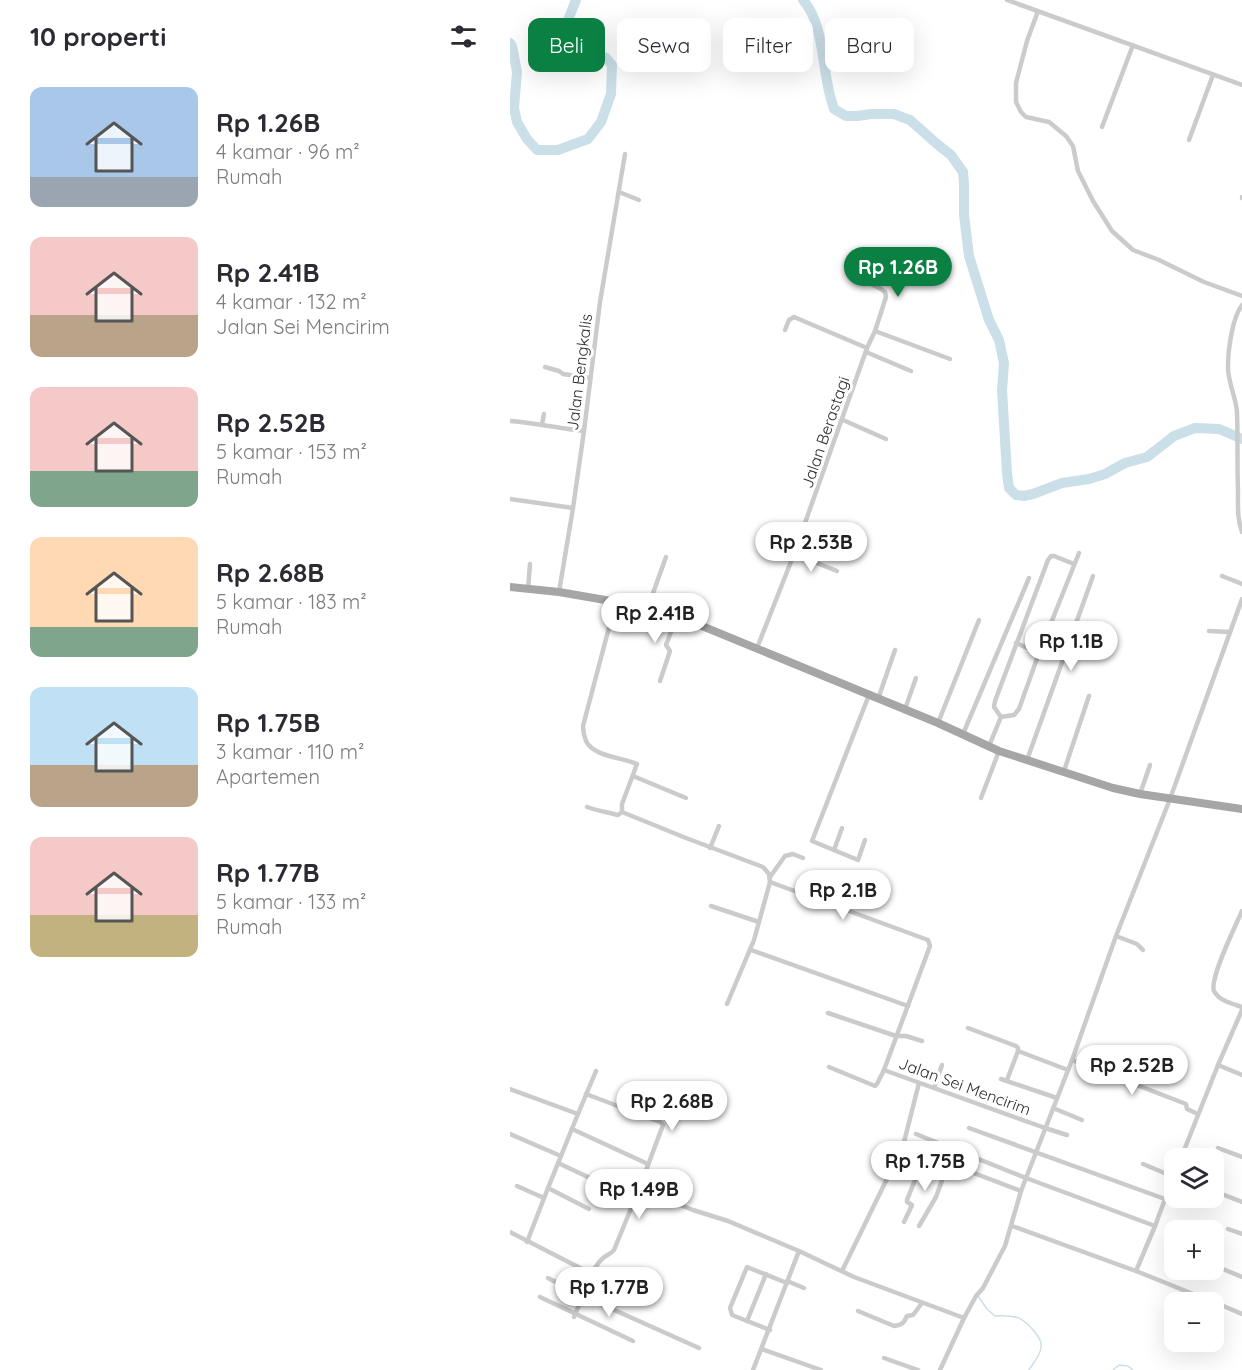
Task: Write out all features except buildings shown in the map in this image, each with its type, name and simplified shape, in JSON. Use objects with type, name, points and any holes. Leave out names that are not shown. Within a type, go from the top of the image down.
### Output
[{"type":"main road","points":[[510,587],[559,592],[663,610],[905,709],[999,751],[1113,788],[1242,809]]},
{"type":"street","points":[[1007,0],[1242,86]]},
{"type":"street","points":[[1038,11],[1017,77],[1016,102],[1021,112],[1026,117],[1049,122],[1066,136],[1073,146],[1078,171],[1093,201],[1112,231],[1133,250],[1204,282],[1242,296]]},
{"type":"street","points":[[1102,127],[1133,45]]},
{"type":"street","points":[[1189,140],[1213,75]]},
{"type":"street","name":"Jalan Bengkalis","points":[[559,592],[573,508],[600,302],[625,154]]},
{"type":"street","points":[[619,192],[639,200]]},
{"type":"street","name":"Jalan Berastagi","points":[[757,648],[794,554],[886,297],[881,289],[850,273]]},
{"type":"street","points":[[1242,305],[1236,318],[1228,366],[1230,388],[1237,410],[1238,514],[1242,532]]},
{"type":"street","points":[[785,330],[789,320],[794,317],[911,371]]},
{"type":"street","points":[[875,331],[950,359]]},
{"type":"street","points":[[545,367],[559,370],[563,374],[590,378]]},
{"type":"street","points":[[542,424],[544,414]]},
{"type":"street","points":[[510,420],[584,430]]},
{"type":"street","points":[[843,420],[886,439]]},
{"type":"street","points":[[510,499],[573,508]]},
{"type":"street","points":[[1002,717],[1014,715],[1019,709],[1079,553]]},
{"type":"street","points":[[794,554],[837,571]]},
{"type":"street","points":[[1002,717],[994,707],[994,701],[1050,557],[1054,556],[1074,564]]},
{"type":"street","points":[[648,607],[666,557]]},
{"type":"street","points":[[528,590],[530,564]]},
{"type":"street","points":[[1028,760],[1093,576]]},
{"type":"street","points":[[1222,576],[1242,584]]},
{"type":"street","points":[[963,734],[1029,578]]},
{"type":"street","points":[[939,1370],[964,1318],[999,1259],[1012,1226],[1021,1191],[1072,1060],[1116,936],[1170,799],[1242,599]]},
{"type":"street","points":[[616,601],[583,726],[585,739],[594,750],[637,764],[622,804],[622,812]]},
{"type":"street","points":[[660,681],[669,651],[666,645],[677,616]]},
{"type":"street","points":[[1236,618],[1242,619]]},
{"type":"street","points":[[938,723],[979,620]]},
{"type":"street","points":[[1209,631],[1230,632]]},
{"type":"street","points":[[1016,643],[1039,653]]},
{"type":"street","points":[[878,699],[895,650]]},
{"type":"street","points":[[905,709],[916,678]]},
{"type":"street","points":[[866,840],[858,860],[812,841],[869,695]]},
{"type":"street","points":[[1064,771],[1089,696]]},
{"type":"street","points":[[989,746],[1002,717]]},
{"type":"street","points":[[981,798],[999,751]]},
{"type":"street","points":[[1140,794],[1150,765]]},
{"type":"street","points":[[633,776],[686,798]]},
{"type":"street","name":"Jalan Sei Mencirim","points":[[587,807],[603,813],[618,815],[622,812],[763,867],[770,879],[929,941],[930,946],[884,1070],[1067,1135]]},
{"type":"street","points":[[711,848],[719,826]]},
{"type":"street","points":[[834,850],[843,828]]},
{"type":"street","points":[[727,1004],[751,950],[770,879],[785,856],[793,854],[803,858]]},
{"type":"street","points":[[711,906],[759,922]]},
{"type":"street","points":[[1185,1148],[1242,1009],[1218,996],[1213,986],[1215,974],[1242,911]]},
{"type":"street","points":[[1116,936],[1137,944],[1143,950]]},
{"type":"street","points":[[751,950],[908,1006]]},
{"type":"street","points":[[828,1013],[896,1036],[913,1037],[922,1041]]},
{"type":"street","points":[[968,1028],[1017,1046],[1004,1080],[1057,1098]]},
{"type":"street","points":[[1017,1051],[1068,1070]]},
{"type":"street","points":[[1072,1060],[1186,1104],[1187,1109],[1198,1114]]},
{"type":"street","points":[[934,1088],[942,1065]]},
{"type":"street","points":[[1218,1065],[1242,1075]]},
{"type":"street","points":[[829,1067],[875,1086],[884,1070]]},
{"type":"street","points":[[527,1242],[596,1071]]},
{"type":"street","points":[[842,1271],[903,1146],[919,1083]]},
{"type":"street","points":[[510,1089],[578,1114]]},
{"type":"street","points":[[586,1094],[663,1125],[614,1250],[601,1259],[594,1272],[589,1275]]},
{"type":"street","points":[[1053,1107],[1082,1120]]},
{"type":"street","points":[[572,1128],[648,1164]]},
{"type":"street","points":[[969,1128],[1164,1199]]},
{"type":"street","points":[[510,1134],[561,1156]]},
{"type":"street","points":[[916,1134],[1155,1226]]},
{"type":"street","points":[[903,1146],[1021,1191]]},
{"type":"street","points":[[1224,1150],[1242,1157]]},
{"type":"street","points":[[918,1208],[907,1200],[925,1155]]},
{"type":"street","points":[[558,1163],[635,1199]]},
{"type":"street","points":[[919,1226],[936,1197],[948,1164]]},
{"type":"street","points":[[1143,1164],[1164,1172]]},
{"type":"street","points":[[517,1186],[544,1198]]},
{"type":"street","points":[[548,1188],[589,1209]]},
{"type":"street","points":[[639,1189],[728,1221],[842,1271],[964,1318]]},
{"type":"street","points":[[1224,1195],[1242,1202]]},
{"type":"street","points":[[1136,1271],[1164,1202]]},
{"type":"street","points":[[904,1222],[912,1205]]},
{"type":"street","points":[[1012,1226],[1187,1292]]},
{"type":"street","points":[[1228,1229],[1242,1234]]},
{"type":"street","points":[[510,1232],[586,1271],[590,1281],[575,1316]]},
{"type":"street","points":[[753,1370],[800,1251]]},
{"type":"street","points":[[770,1330],[732,1315],[730,1308],[745,1269],[749,1267],[804,1288]]},
{"type":"street","points":[[1224,1270],[1242,1277]]},
{"type":"street","points":[[747,1321],[766,1275]]},
{"type":"street","points":[[548,1278],[699,1348]]},
{"type":"street","points":[[540,1297],[575,1316],[633,1341]]},
{"type":"street","points":[[858,1311],[894,1326],[900,1326],[907,1316],[913,1315],[922,1303]]},
{"type":"street","points":[[1224,1307],[1242,1314]]},
{"type":"street","points":[[762,1349],[821,1370]]},
{"type":"street","points":[[884,1358],[918,1370]]},
{"type":"waterway","points":[[510,43],[517,72],[514,108],[517,122],[527,139],[537,150],[558,150],[588,139],[601,122],[611,94],[612,65],[606,58],[580,49],[568,35],[568,20],[576,0]]},
{"type":"waterway","points":[[803,0],[818,29],[828,89],[834,109],[846,116],[894,114],[910,120],[951,155],[963,172],[964,215],[969,256],[989,320],[999,340],[1004,363],[1002,390],[1009,488],[1016,495],[1024,496],[1062,483],[1105,474],[1125,463],[1147,457],[1174,436],[1195,428],[1219,429],[1242,439]]},
{"type":"waterway","points":[[978,1296],[995,1316],[1019,1318],[1028,1324],[1038,1337],[1041,1343],[1040,1351],[1029,1370]]},
{"type":"waterway","points":[[1113,1370],[1119,1365],[1128,1366],[1133,1370]]}]
